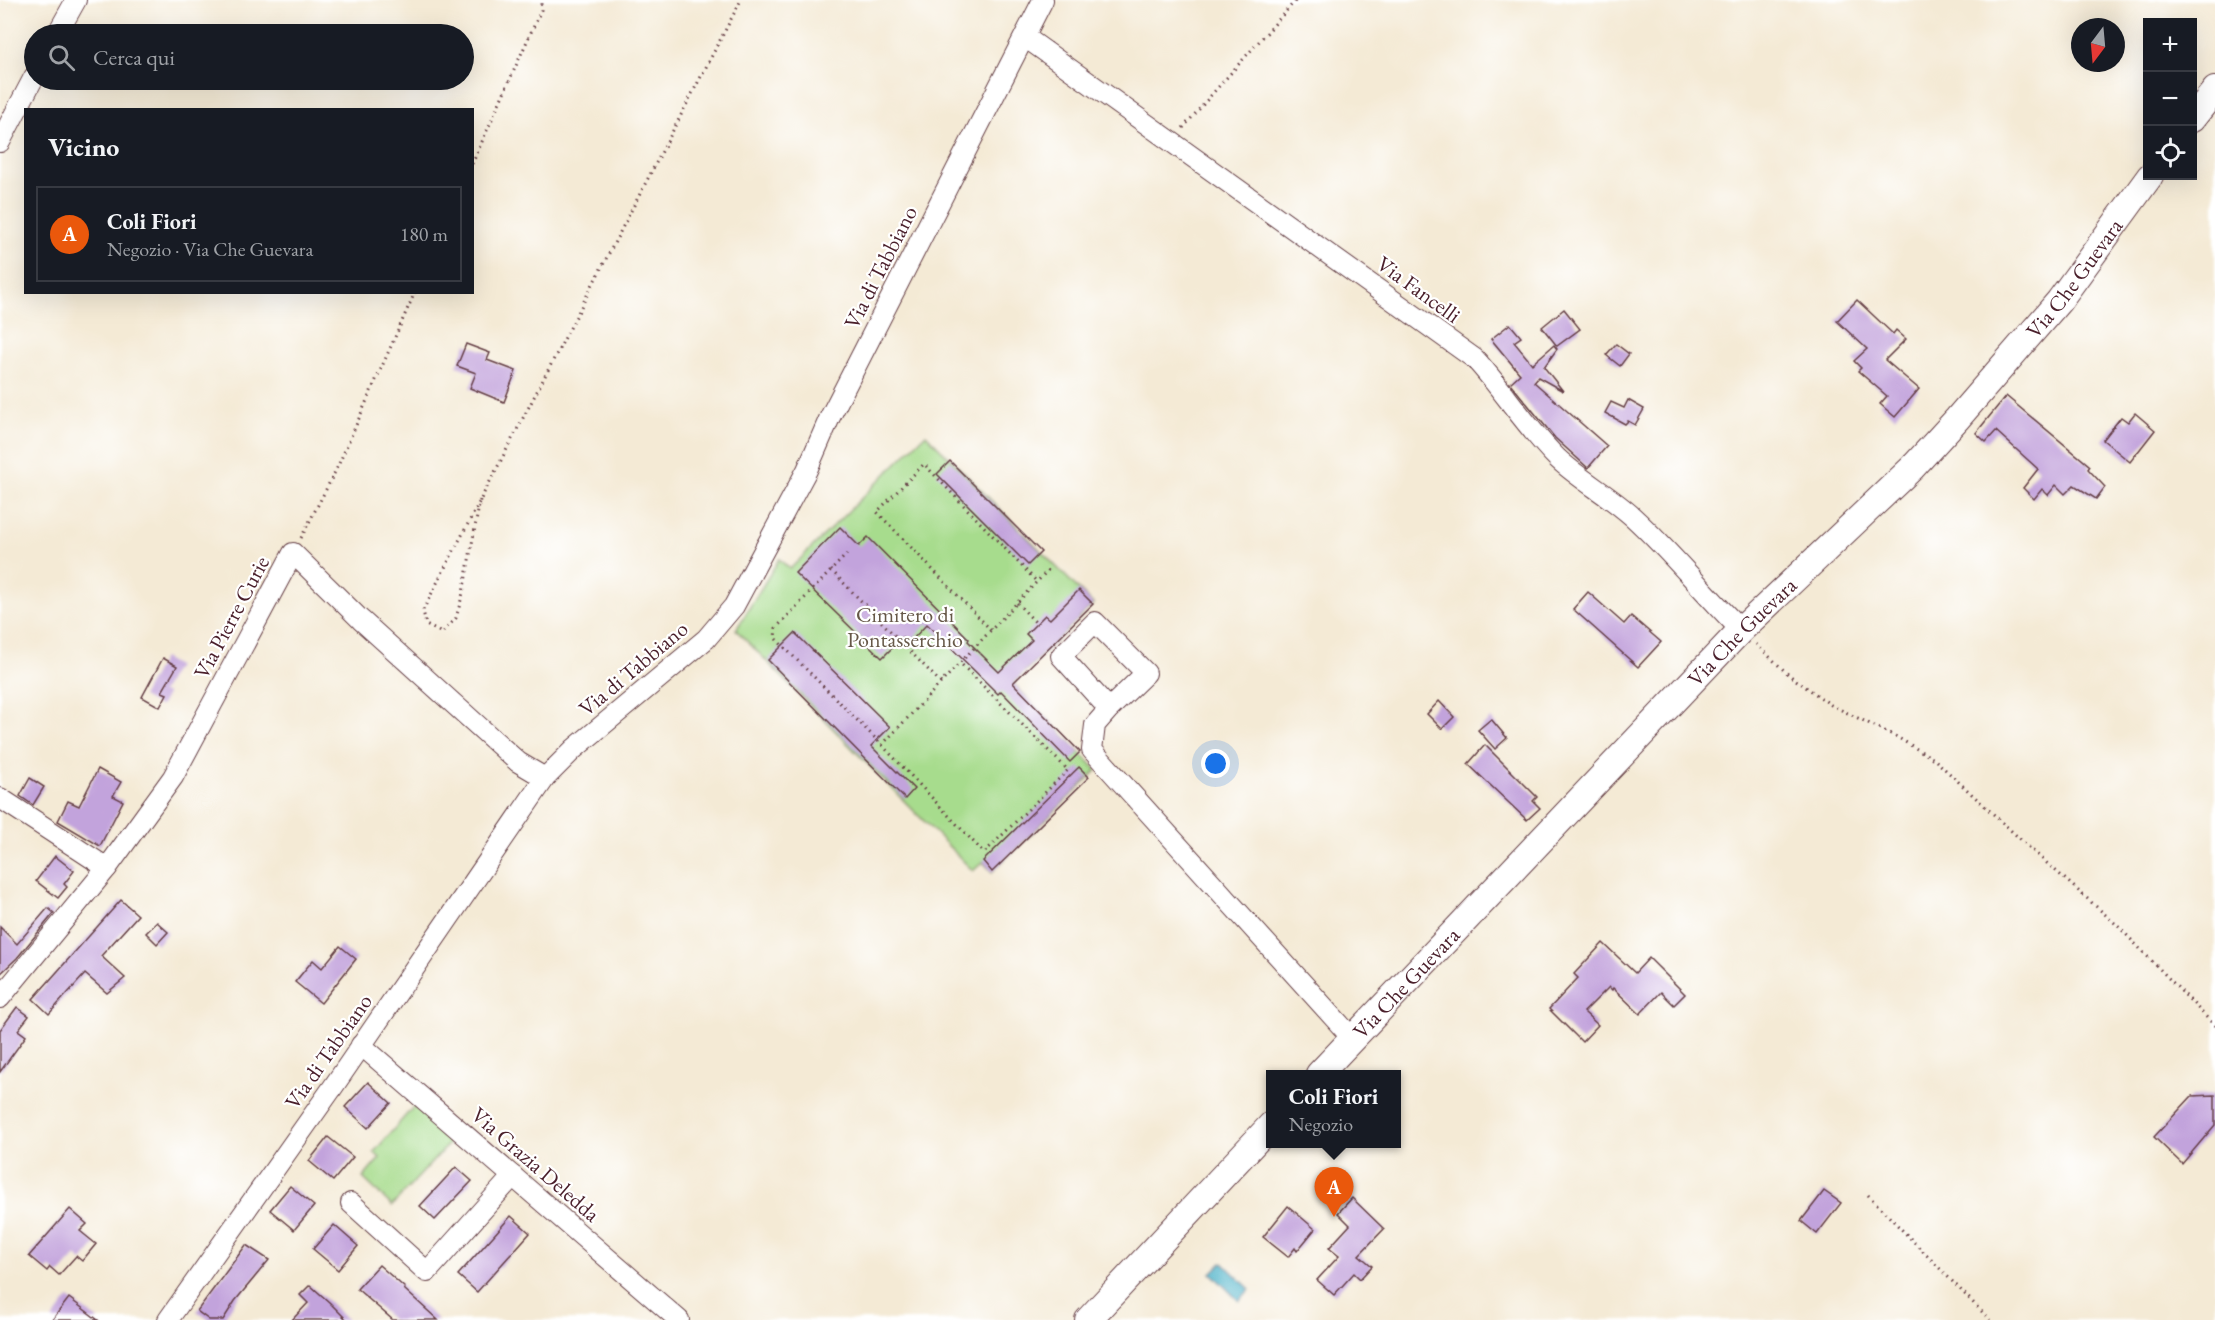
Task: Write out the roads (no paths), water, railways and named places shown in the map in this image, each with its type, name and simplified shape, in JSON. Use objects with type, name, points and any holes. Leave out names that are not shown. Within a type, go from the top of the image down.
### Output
[{"type":"main road","points":[[2197,114],[2215,90]]},
{"type":"main road","name":"Via Che Guevara","points":[[1323,1070],[1741,630],[1913,467],[2053,309],[2147,180]]},
{"type":"main road","points":[[1088,1320],[1266,1130]]},
{"type":"street","points":[[63,24],[76,0]]},
{"type":"street","name":"Via di Tabbiano","points":[[168,1320],[545,778],[574,749],[706,639],[734,606],[807,470],[830,417],[1043,0]]},
{"type":"street","name":"Via Fancelli","points":[[1025,37],[1474,359],[1494,380],[1537,436],[1558,459],[1634,518],[1741,630]]},
{"type":"street","points":[[0,142],[27,90]]},
{"type":"street","name":"Via Pierre Curie","points":[[0,998],[107,868],[173,777],[293,553],[361,620],[509,754],[545,778]]},
{"type":"street","points":[[1109,709],[1095,725],[1092,750],[1353,1039]]},
{"type":"street","points":[[0,798],[107,868]]},
{"type":"street","name":"Via Grazia Deledda","points":[[361,1045],[679,1320]]},
{"type":"street","points":[[351,1203],[426,1272],[513,1176]]},
{"type":"water","points":[[1222,1262],[1250,1289],[1239,1301],[1211,1273]]},
{"type":"place","name":"Coli Fiori","points":[[1334,1217]]},
{"type":"park label","name":"Cimitero di Pontasserchio","points":[[905,626]]}]
